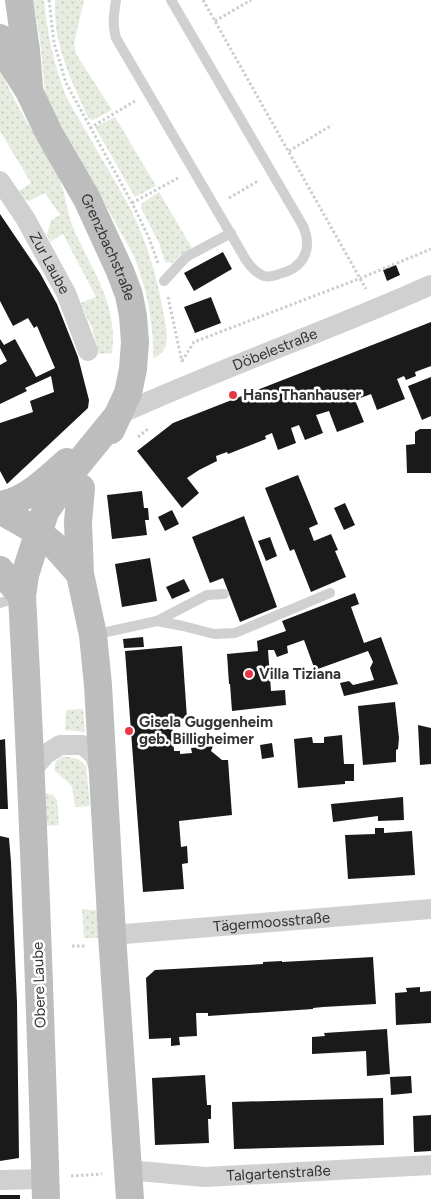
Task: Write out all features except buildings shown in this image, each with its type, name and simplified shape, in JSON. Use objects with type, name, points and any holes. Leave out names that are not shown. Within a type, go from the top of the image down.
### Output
[{"type":"main road","name":"Grenzbachstraße","points":[[19,0],[29,91]]},
{"type":"main road","name":"Grenzbachstraße","points":[[0,38],[7,56],[29,91],[49,133],[87,200],[129,295],[135,342],[133,369],[128,393],[118,415]]},
{"type":"main road","points":[[0,531],[12,534],[38,532],[60,515],[81,488],[118,415]]},
{"type":"main road","name":"Döbelestraße","points":[[0,505],[12,503],[50,478],[118,415]]},
{"type":"main road","name":"Döbelestraße","points":[[38,532],[45,512],[53,499],[74,469],[118,415]]},
{"type":"main road","points":[[81,488],[78,522],[80,574],[93,635],[98,685],[112,935],[130,1199]]},
{"type":"main road","points":[[0,510],[38,532],[56,547],[80,574]]},
{"type":"main road","name":"Obere Laube","points":[[38,532],[25,575],[11,599],[31,771],[46,1189]]},
{"type":"main road","points":[[0,570],[11,599]]},
{"type":"street","name":"Zur Laube","points":[[0,181],[24,218],[66,293],[88,351]]},
{"type":"street","name":"Döbelestraße","points":[[118,415],[157,397],[431,285]]},
{"type":"street","points":[[31,771],[46,754],[60,745],[83,745],[95,756],[104,781]]},
{"type":"street","name":"Tägermoosstraße","points":[[112,935],[431,909]]},
{"type":"street","name":"Talgartenstraße","points":[[128,1170],[205,1177],[431,1165]]},
{"type":"street","points":[[0,1180],[46,1189]]},
{"type":"lane","points":[[116,0],[113,18],[116,38],[252,268],[264,276],[287,272],[297,267],[307,248],[307,236],[303,226],[171,0]]},
{"type":"lane","points":[[164,281],[186,257],[231,233]]},
{"type":"lane","points":[[157,621],[214,634],[235,633],[330,593]]},
{"type":"lane","points":[[93,635],[157,621],[207,595],[224,594]]},
{"type":"path","points":[[49,0],[54,43],[66,83],[149,238],[164,281],[182,361],[194,342],[431,249]]},
{"type":"path","points":[[203,0],[361,278],[376,309]]},
{"type":"path","points":[[215,21],[251,0]]},
{"type":"path","points":[[90,128],[149,93]]},
{"type":"path","points":[[289,151],[332,125]]},
{"type":"path","points":[[132,204],[193,170]]},
{"type":"path","points":[[215,207],[272,173]]},
{"type":"path","points":[[132,442],[152,426]]},
{"type":"path","points":[[46,1189],[128,1170]]},
{"type":"shaded area","points":[[33,0],[44,0],[52,49],[66,96],[130,208],[147,248],[158,288],[167,334],[166,346],[159,355],[153,358],[149,306],[134,256],[51,107],[45,92],[40,39]]},
{"type":"shaded area","points":[[55,0],[84,0],[74,43],[76,54],[112,110],[93,120],[89,119],[65,62],[56,27]]},
{"type":"shaded area","points":[[0,67],[15,101],[59,178],[72,225],[103,290],[111,320],[113,336],[112,353],[99,354],[92,328],[80,303],[96,297],[63,234],[50,242],[47,235],[51,220],[60,215],[45,193],[29,201],[20,198],[16,193],[31,183],[0,131]]},
{"type":"shaded area","points":[[115,117],[156,186],[135,197],[95,127]]},
{"type":"shaded area","points":[[159,192],[192,248],[181,254],[172,263],[165,262],[159,243],[141,208],[141,204]]},
{"type":"shaded area","points":[[83,709],[85,732],[65,730],[66,710]]},
{"type":"shaded area","points":[[63,756],[78,759],[86,766],[90,806],[75,807],[72,786],[54,770],[56,761]]},
{"type":"shaded area","points":[[45,793],[53,795],[57,800],[59,825],[46,826]]},
{"type":"shaded area","points":[[82,909],[100,911],[101,938],[84,938]]},
{"type":"place","name":"Hans Thanhauser","points":[[233,395]]},
{"type":"place","name":"Villa Tiziana","points":[[249,674]]},
{"type":"place","name":"Gisela Guggenheim geb. Billigheimer","points":[[129,731]]}]
